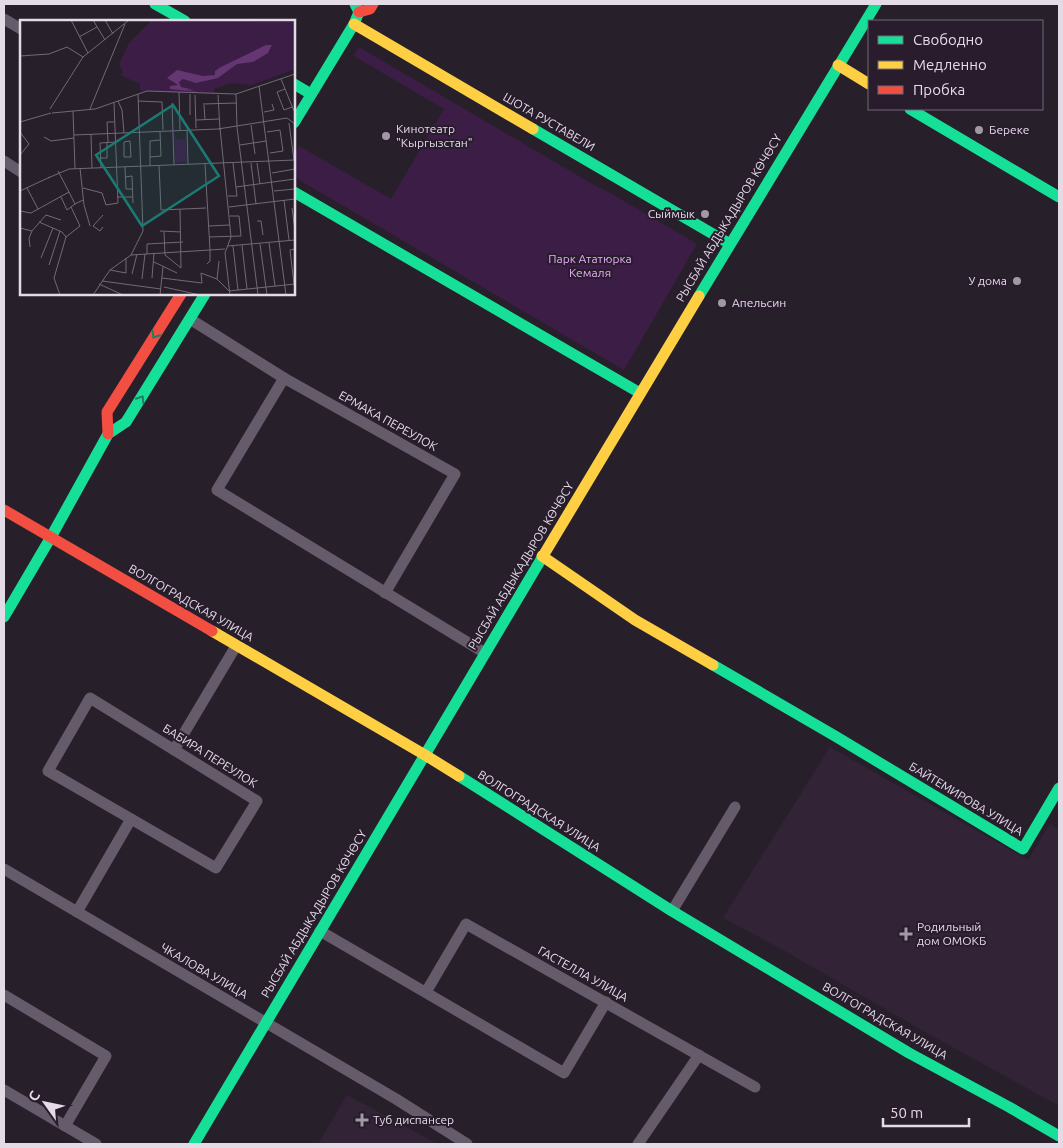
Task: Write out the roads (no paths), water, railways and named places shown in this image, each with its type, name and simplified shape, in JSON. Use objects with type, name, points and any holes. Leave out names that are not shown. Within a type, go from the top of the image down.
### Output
[{"type":"street","points":[[155,4],[183,20]]},
{"type":"street","points":[[295,121],[354,24],[357,8],[370,9],[373,4]]},
{"type":"street","name":"РЫСБАЙ АБДЫКАДЫРОВ КӨЧӨСҮ","points":[[194,1144],[542,556],[876,4]]},
{"type":"street","points":[[4,19],[20,28]]},
{"type":"street","name":"ШОТА РУСТАВЕЛИ","points":[[354,24],[730,244]]},
{"type":"street","points":[[838,65],[868,83]]},
{"type":"street","points":[[295,85],[311,94]]},
{"type":"street","points":[[912,110],[1059,197]]},
{"type":"street","points":[[4,161],[20,171]]},
{"type":"street","points":[[295,193],[640,393]]},
{"type":"street","points":[[108,434],[108,412],[179,295]]},
{"type":"street","points":[[4,617],[108,434],[126,422],[204,295]]},
{"type":"street","name":"ЕРМАКА ПЕРЕУЛОК","points":[[190,319],[284,378],[455,474],[385,593]]},
{"type":"street","points":[[284,378],[217,490],[486,653]]},
{"type":"street","name":"ВОЛГОГРАДСКАЯ УЛИЦА","points":[[4,510],[425,755],[672,911],[909,1053],[1009,1106],[1059,1136]]},
{"type":"street","name":"БАЙТЕМИРОВА УЛИЦА","points":[[542,556],[635,620],[1023,849],[1059,788]]},
{"type":"street","points":[[174,750],[236,646]]},
{"type":"street","name":"БАБИРА ПЕРЕУЛОК","points":[[90,698],[174,750],[257,801],[216,868],[48,771],[90,698]]},
{"type":"street","points":[[672,911],[735,807]]},
{"type":"street","points":[[77,912],[131,819]]},
{"type":"street","name":"ЧКАЛОВА УЛИЦА","points":[[4,869],[468,1144]]},
{"type":"street","name":"ГАСТЕЛЛА УЛИЦА","points":[[426,992],[466,924],[755,1087]]},
{"type":"street","points":[[320,931],[564,1073],[606,1002]]},
{"type":"street","points":[[4,995],[106,1056],[65,1126]]},
{"type":"street","points":[[638,1144],[698,1055]]},
{"type":"street","points":[[4,1090],[96,1144]]},
{"type":"place","name":"Береке","points":[[979,130]]},
{"type":"place","name":"Кинотеатр \"Кыргызстан\"","points":[[386,136]]},
{"type":"place","name":"Сыймык","points":[[705,214]]},
{"type":"place","name":"У дома","points":[[1017,281]]},
{"type":"place","name":"Апельсин","points":[[722,303]]},
{"type":"place","name":"Родильный дом ОМОКБ","points":[[906,934]]},
{"type":"place","name":"Туб диспансер","points":[[362,1120]]},
{"type":"park label","name":"Парк Ататюрка Кемаля","points":[[590,266]]}]
